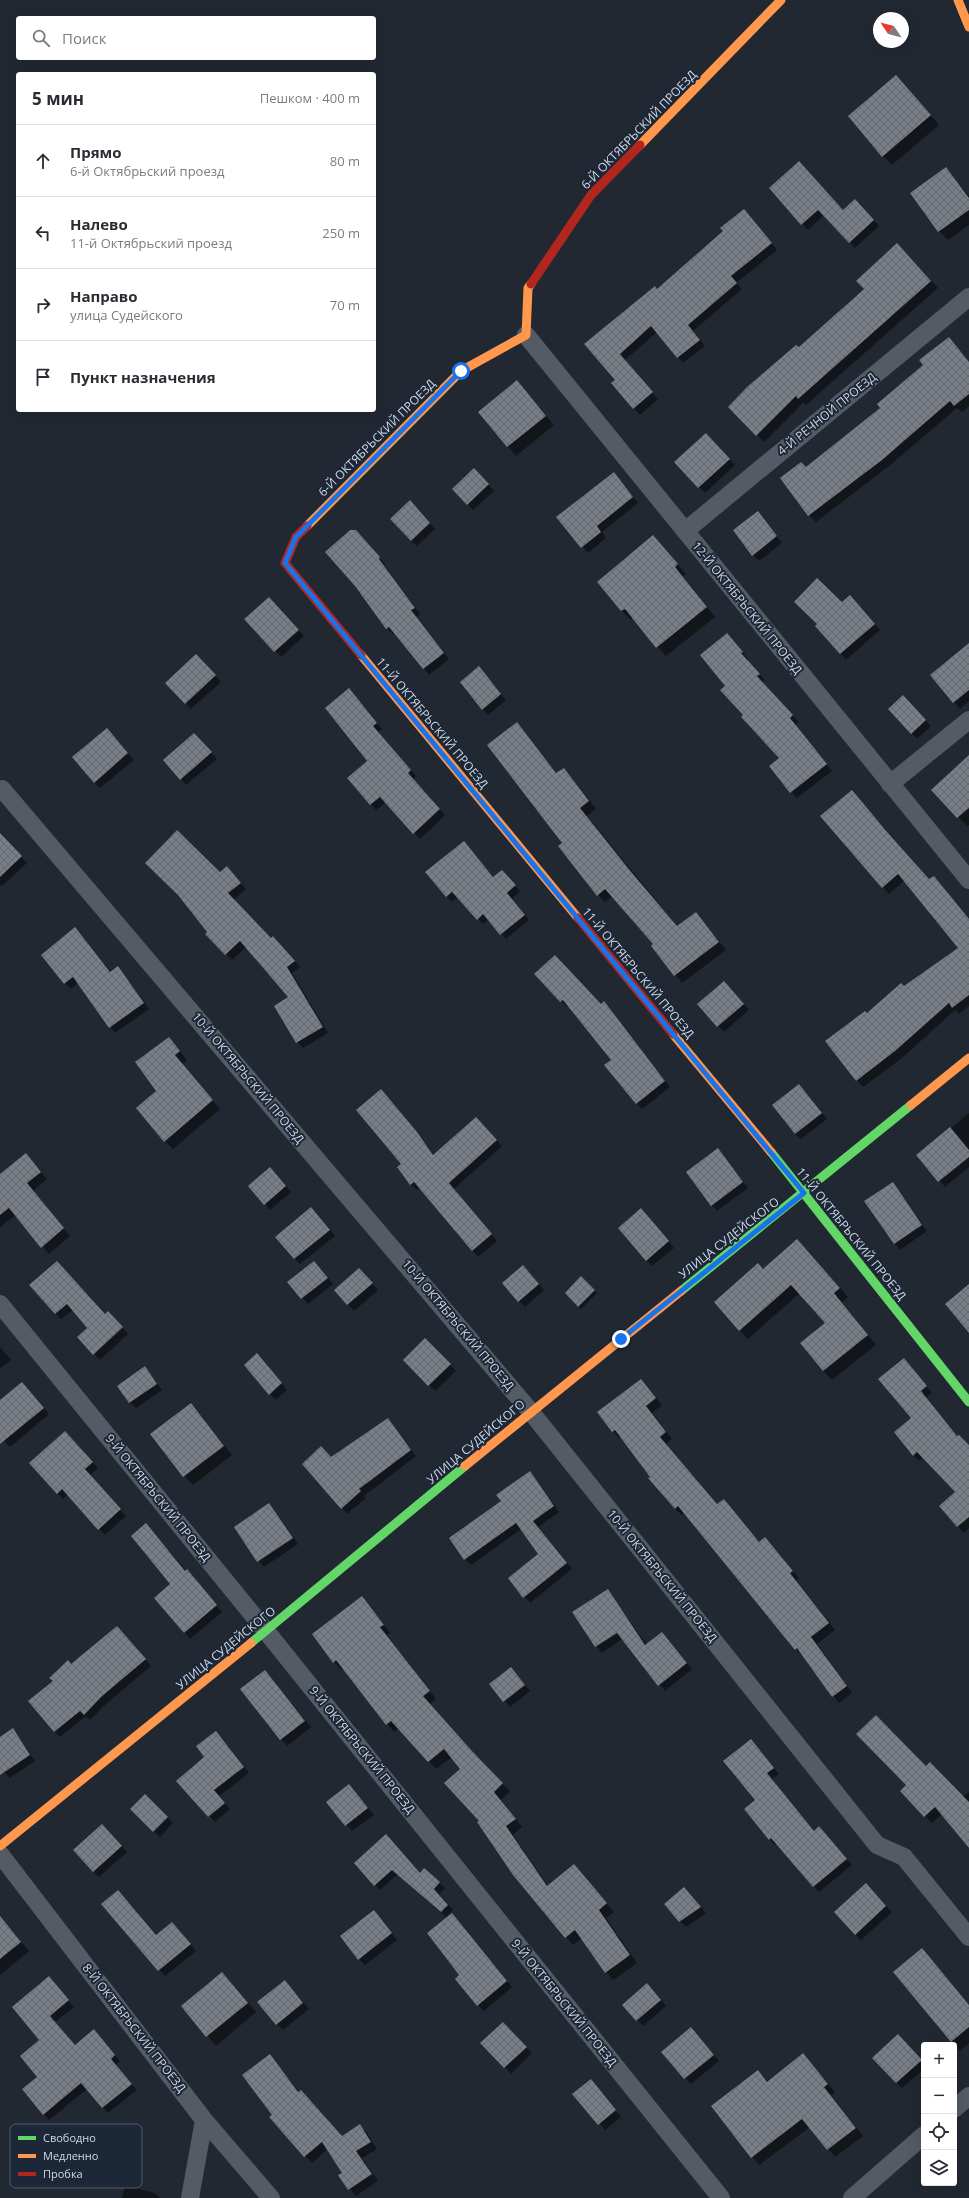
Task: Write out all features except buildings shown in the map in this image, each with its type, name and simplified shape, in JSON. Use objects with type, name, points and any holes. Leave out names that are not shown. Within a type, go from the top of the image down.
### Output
[{"type":"street","name":"6-Й ОКТЯБРЬСКИЙ ПРОЕЗД","points":[[285,563],[296,537],[461,371],[526,335],[528,288],[591,195],[781,0]]},
{"type":"street","points":[[958,0],[969,27]]},
{"type":"street","name":"4-Й РЕЧНОЙ ПРОЕЗД","points":[[684,531],[969,298]]},
{"type":"street","name":"12-Й ОКТЯБРЬСКИЙ ПРОЕЗД","points":[[526,335],[969,880]]},
{"type":"street","name":"11-Й ОКТЯБРЬСКИЙ ПРОЕЗД","points":[[285,563],[804,1193],[969,1402]]},
{"type":"street","points":[[890,784],[969,720]]},
{"type":"street","name":"10-Й ОКТЯБРЬСКИЙ ПРОЕЗД","points":[[2,789],[531,1412],[877,1845],[904,1857],[969,1937]]},
{"type":"street","name":"УЛИЦА СУДЕЙСКОГО","points":[[0,1846],[266,1631],[531,1412],[804,1193],[969,1058]]},
{"type":"street","name":"9-Й ОКТЯБРЬСКИЙ ПРОЕЗД","points":[[0,1304],[266,1631],[721,2198]]},
{"type":"street","name":"8-Й ОКТЯБРЬСКИЙ ПРОЕЗД","points":[[0,1854],[204,2120],[271,2198]]},
{"type":"street","points":[[957,2106],[969,2096]]},
{"type":"street","points":[[190,2198],[204,2120]]},
{"type":"street","points":[[852,2198],[921,2138]]},
{"type":"traffic: fast","points":[[681,1291],[911,1105]]},
{"type":"traffic: fast","points":[[771,1152],[969,1402]]},
{"type":"traffic: fast","points":[[251,1643],[465,1466]]},
{"type":"traffic: slow","points":[[640,145],[781,0]]},
{"type":"traffic: slow","points":[[958,0],[969,27]]},
{"type":"traffic: slow","points":[[307,526],[461,371],[526,335],[528,288],[531,284]]},
{"type":"traffic: slow","points":[[361,655],[578,918]]},
{"type":"traffic: slow","points":[[673,1034],[771,1152]]},
{"type":"traffic: slow","points":[[911,1105],[969,1058]]},
{"type":"traffic: slow","points":[[465,1466],[681,1291]]},
{"type":"traffic: slow","points":[[0,1846],[251,1643]]},
{"type":"traffic: jam","points":[[531,284],[591,195],[640,145]]},
{"type":"traffic: jam","points":[[307,526],[296,537],[285,563],[361,655]]},
{"type":"traffic: jam","points":[[578,918],[673,1034]]},
{"type":"route","points":[[461,371],[296,537],[285,563],[804,1193],[621,1339]]}]
